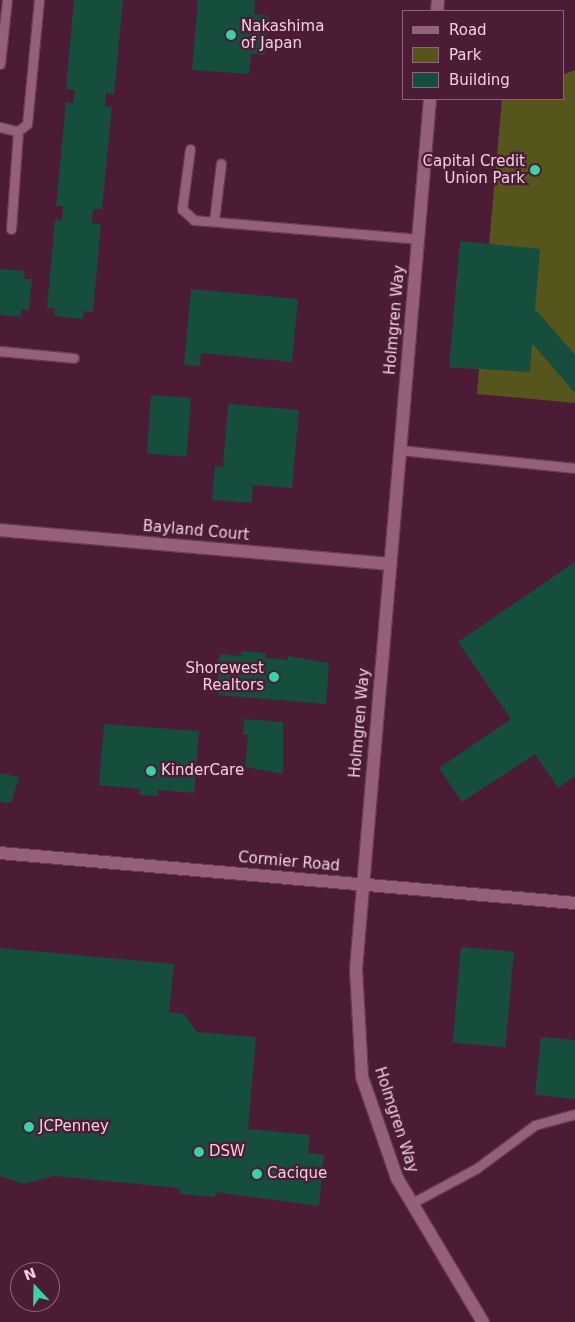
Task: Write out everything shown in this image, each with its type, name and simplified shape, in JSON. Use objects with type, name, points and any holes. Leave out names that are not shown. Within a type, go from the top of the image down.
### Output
[{"type":"street","name":"Holmgren Way","points":[[430,100],[356,969],[362,1077],[397,1178],[484,1322]]},
{"type":"street","name":"Bayland Court","points":[[0,530],[390,564]]},
{"type":"street","name":"Cormier Road","points":[[0,853],[575,903]]},
{"type":"lane","points":[[0,64],[7,0]]},
{"type":"lane","points":[[0,128],[18,131],[27,124],[39,0]]},
{"type":"lane","points":[[11,229],[18,131]]},
{"type":"lane","points":[[190,149],[182,209],[194,220],[418,239]]},
{"type":"lane","points":[[214,222],[221,163]]},
{"type":"lane","points":[[0,351],[74,358]]},
{"type":"lane","points":[[400,450],[575,468]]},
{"type":"lane","points":[[412,1203],[477,1168],[535,1125],[575,1114]]},
{"type":"green space","name":"Capital Credit Union Park","points":[[575,70],[575,403],[477,394],[479,369],[449,367],[489,244],[502,100],[565,100],[565,74]]},
{"type":"building","points":[[74,0],[123,0],[114,94],[106,93],[105,106],[112,107],[102,209],[93,209],[92,223],[101,224],[93,312],[84,311],[83,319],[54,316],[55,309],[47,308],[55,220],[62,221],[63,206],[56,206],[66,102],[73,103],[75,90],[66,89]]},
{"type":"building","name":"Nakashima of Japan","points":[[198,0],[255,0],[254,14],[269,16],[265,55],[251,53],[249,74],[192,70]]},
{"type":"building","points":[[460,241],[540,249],[535,309],[575,355],[575,393],[532,343],[530,372],[449,367]]},
{"type":"building","points":[[0,269],[25,271],[24,279],[32,279],[29,310],[21,309],[21,317],[0,315]]},
{"type":"building","points":[[191,289],[298,299],[292,362],[201,353],[200,366],[184,365]]},
{"type":"building","points":[[151,395],[191,398],[187,457],[147,454]]},
{"type":"building","points":[[228,404],[299,410],[292,488],[253,485],[252,503],[212,500],[215,466],[223,467]]},
{"type":"building","points":[[575,562],[575,776],[558,788],[535,754],[462,802],[439,768],[511,719],[458,642]]},
{"type":"building","points":[[241,651],[266,653],[265,658],[288,660],[288,656],[329,663],[326,704],[218,695],[217,661],[221,654],[241,656]]},
{"type":"building","points":[[244,719],[283,722],[283,774],[245,767],[248,735],[243,734]]},
{"type":"building","points":[[104,724],[199,731],[194,793],[158,790],[158,796],[139,795],[140,789],[99,785]]},
{"type":"building","points":[[0,773],[19,777],[11,803],[0,802]]},
{"type":"building","points":[[461,947],[514,952],[505,1047],[453,1043]]},
{"type":"building","points":[[0,948],[174,964],[169,1012],[184,1014],[197,1032],[256,1037],[248,1129],[310,1135],[308,1153],[324,1155],[319,1206],[216,1192],[215,1197],[180,1194],[180,1188],[54,1176],[24,1184],[0,1176]]},
{"type":"building","points":[[541,1037],[575,1040],[575,1099],[535,1095]]},
{"type":"place","name":"Nakashima of Japan","points":[[231,35]]},
{"type":"place","name":"Capital Credit Union Park","points":[[535,170]]},
{"type":"place","name":"Shorewest Realtors","points":[[274,677]]},
{"type":"place","name":"KinderCare","points":[[151,771]]},
{"type":"place","name":"JCPenney","points":[[29,1127]]},
{"type":"place","name":"DSW","points":[[199,1152]]},
{"type":"place","name":"Cacique","points":[[257,1174]]}]
